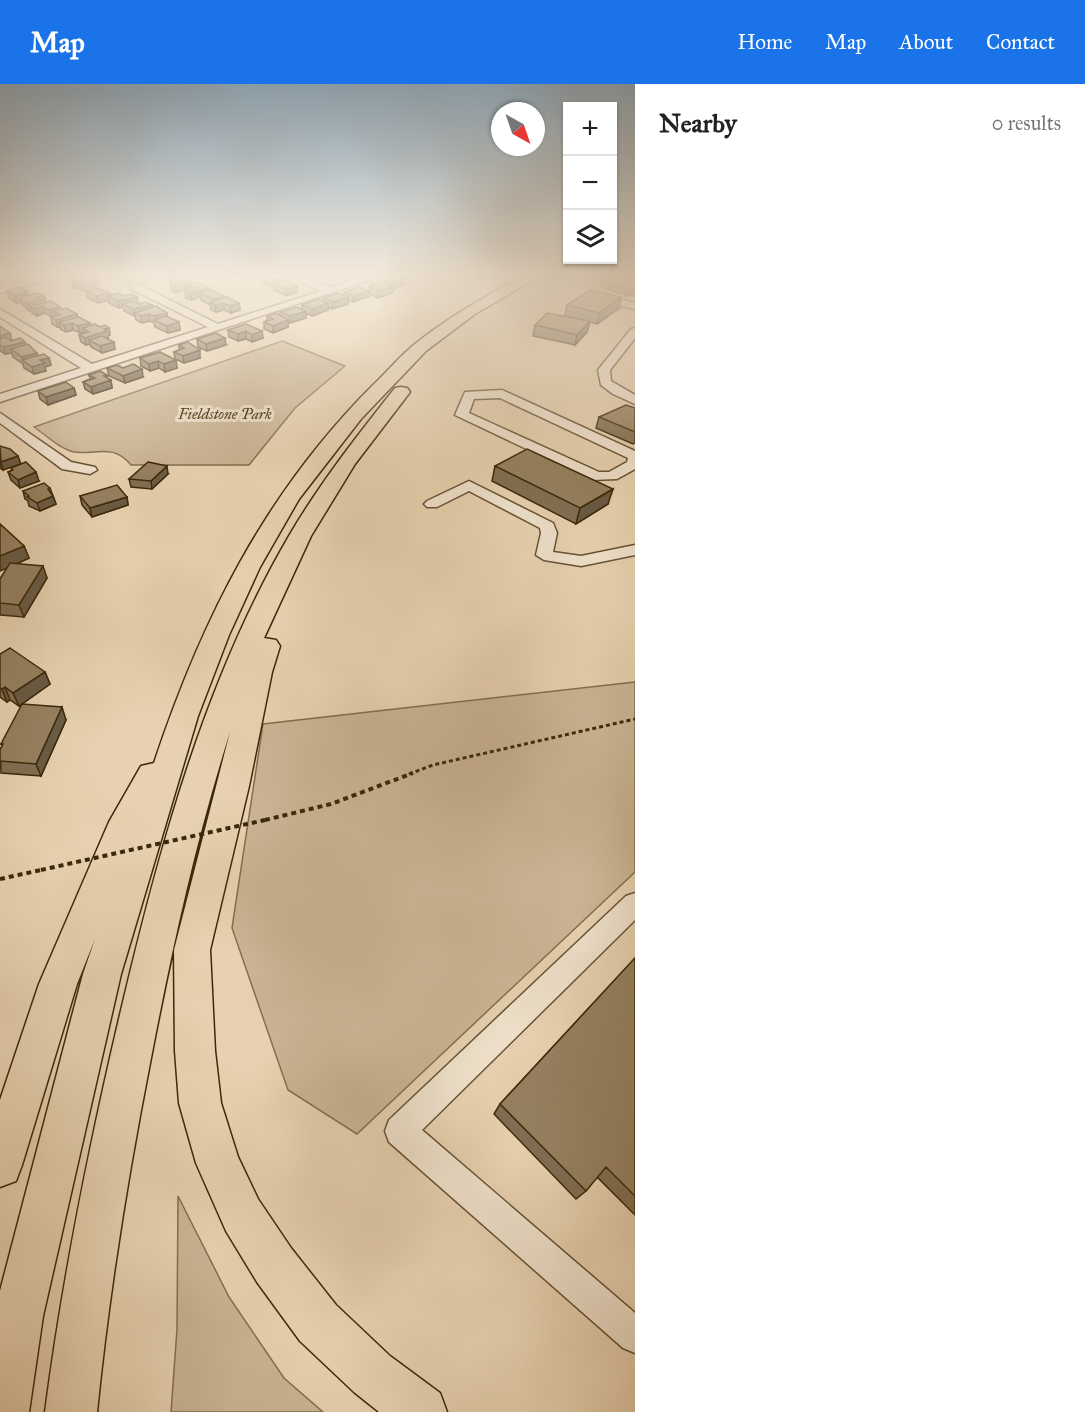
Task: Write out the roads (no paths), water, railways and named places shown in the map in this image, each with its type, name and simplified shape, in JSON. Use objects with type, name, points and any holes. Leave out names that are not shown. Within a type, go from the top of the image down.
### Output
[{"type":"highway","points":[[3,1412],[18,1316],[102,974],[184,716],[216,634],[248,567],[289,497],[322,454],[387,379],[436,336]]},
{"type":"highway","points":[[71,1412],[78,1340],[119,1108],[147,981],[199,777],[247,645],[295,546],[378,419],[413,379],[466,336]]},
{"type":"highway","points":[[318,508],[258,672],[233,786],[192,950],[195,1051],[200,1103],[218,1162],[242,1215],[274,1265],[318,1323],[372,1374],[421,1412]]},
{"type":"highway","points":[[0,1165],[58,984],[126,822],[184,716]]},
{"type":"street","points":[[38,336],[91,369]]},
{"type":"street","points":[[0,398],[193,336]]},
{"type":"street","points":[[631,336],[604,370],[605,382],[635,400]]},
{"type":"street","points":[[502,394],[635,457],[633,464],[612,476],[597,477],[462,415],[469,395],[502,394]]},
{"type":"street","points":[[0,417],[67,466],[90,470]]},
{"type":"street","points":[[432,504],[469,485],[547,526],[549,533],[544,555],[581,561],[635,550]]},
{"type":"street","points":[[635,904],[400,1131],[635,1336]]},
{"type":"park label","name":"Fieldstone Park","points":[[225,414]]}]
